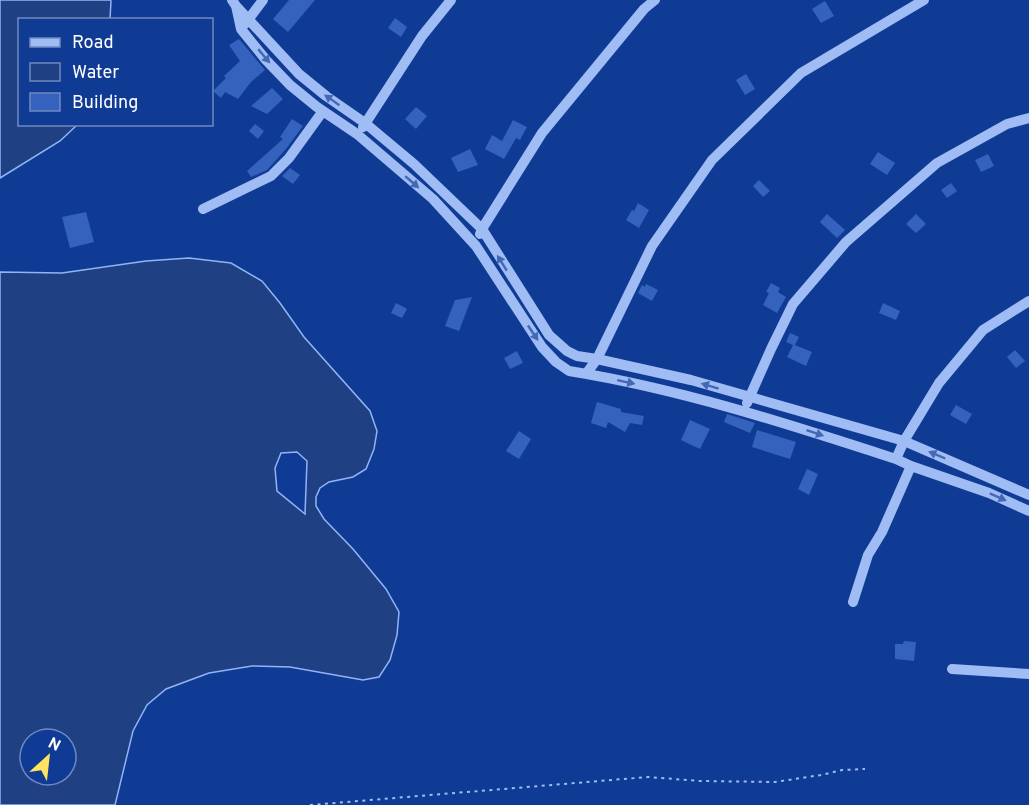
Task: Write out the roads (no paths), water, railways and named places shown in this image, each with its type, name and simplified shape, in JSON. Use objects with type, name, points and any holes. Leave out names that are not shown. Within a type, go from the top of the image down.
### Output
[{"type":"street","points":[[241,29],[263,0]]},
{"type":"street","points":[[357,134],[422,36],[451,0]]},
{"type":"street","points":[[476,246],[482,229],[542,134],[644,9],[655,0]]},
{"type":"street","points":[[586,374],[597,359],[652,246],[712,160],[801,74],[924,0]]},
{"type":"street","points":[[234,3],[299,74],[326,96],[366,123],[430,179],[482,229],[549,335],[567,351],[577,356],[691,380],[904,441],[1029,495]]},
{"type":"street","points":[[234,3],[241,29],[290,85],[357,134],[433,199],[476,246],[542,347],[556,362],[569,371],[672,392],[745,411],[896,459],[988,493],[1029,511]]},
{"type":"street","points":[[203,209],[271,176],[289,158],[323,111]]},
{"type":"street","points":[[745,411],[749,397],[793,304],[846,242],[937,163],[1007,124],[1029,118]]},
{"type":"street","points":[[896,459],[904,441],[939,383],[983,330],[1029,302]]},
{"type":"street","points":[[853,602],[868,555],[882,532],[911,466]]},
{"type":"street","points":[[952,669],[1029,674]]},
{"type":"water","points":[[0,0],[110,0],[110,18],[18,18],[18,126],[76,126],[60,141],[0,178]]},
{"type":"water","points":[[189,258],[231,263],[262,281],[304,337],[370,411],[377,431],[374,449],[366,469],[353,477],[329,482],[320,488],[316,497],[316,506],[324,519],[353,549],[386,589],[399,612],[397,635],[390,660],[379,677],[363,680],[290,667],[252,666],[209,673],[166,689],[147,705],[133,731],[115,805],[0,805],[0,272],[62,273],[146,261]],"holes":[[[297,452],[307,461],[305,514],[277,491],[275,468],[281,453]]]}]
